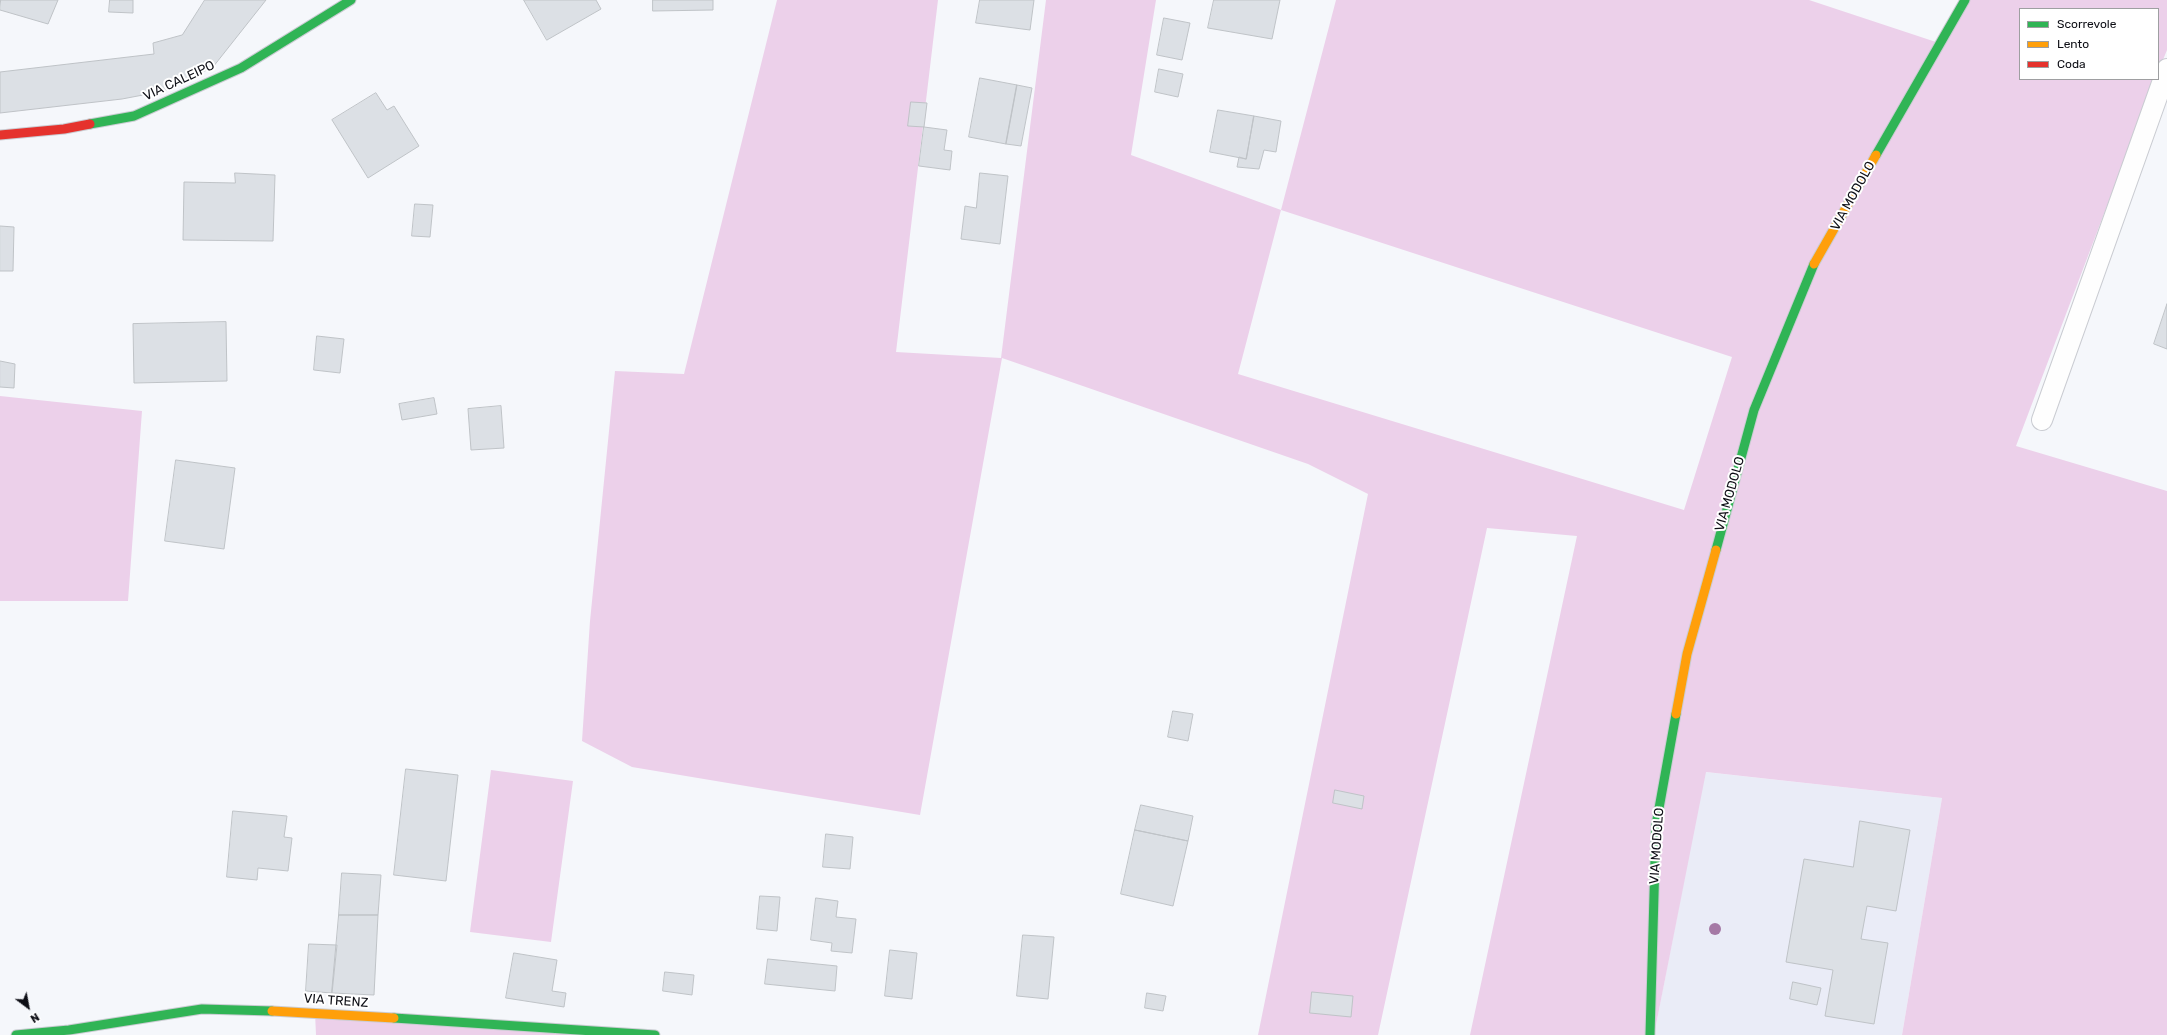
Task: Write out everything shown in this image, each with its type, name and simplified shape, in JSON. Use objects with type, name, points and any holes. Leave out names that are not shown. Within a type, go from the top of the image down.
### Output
[{"type":"street","name":"VIA CALEIPO","points":[[0,134],[64,129],[134,116],[241,68],[351,0]]},
{"type":"street","name":"VIA MODOLO","points":[[1650,1035],[1656,825],[1687,654],[1754,410],[1809,273],[1965,0]]},
{"type":"street","name":"VIA TRENZ","points":[[16,1035],[68,1030],[202,1009],[301,1012],[655,1035]]},
{"type":"lane","points":[[2042,420],[2167,69]]},
{"type":"shaded area","points":[[777,0],[938,0],[896,352],[1001,358],[1046,0],[1156,0],[1131,155],[1281,210],[1336,0],[1809,0],[1939,43],[1965,0],[2167,0],[2167,50],[2159,70],[2159,8],[2019,8],[2019,80],[2155,80],[2016,446],[2167,491],[2167,1035],[1902,1035],[1942,798],[1706,772],[1654,1035],[1470,1035],[1577,536],[1487,528],[1378,1035],[1258,1035],[1368,494],[1308,464],[1002,358],[920,815],[632,767],[582,741],[590,621],[615,371],[684,374]],"holes":[[[1281,210],[1732,357],[1684,510],[1238,374]]]},
{"type":"shaded area","points":[[0,396],[142,411],[128,601],[0,601]]},
{"type":"shaded area","points":[[491,770],[573,781],[551,942],[470,932]]},
{"type":"shaded area","points":[[1705,772],[1942,798],[1902,1035],[1654,1035]]},
{"type":"shaded area","points":[[315,1013],[655,1035],[316,1035]]},
{"type":"building","points":[[1,0],[58,0],[48,24],[0,10]]},
{"type":"building","points":[[110,0],[133,0],[133,13],[109,12]]},
{"type":"building","points":[[205,0],[266,0],[213,67],[164,91],[122,99],[0,113],[0,72],[154,54],[153,43],[182,35]]},
{"type":"building","points":[[524,0],[596,0],[601,9],[547,40]]},
{"type":"building","points":[[653,0],[713,0],[713,10],[653,11]]},
{"type":"building","points":[[980,0],[1034,0],[1030,30],[976,23]]},
{"type":"building","points":[[1214,0],[1280,0],[1272,39],[1208,28]]},
{"type":"building","points":[[1164,18],[1190,23],[1182,60],[1157,55]]},
{"type":"building","points":[[1159,69],[1183,74],[1178,97],[1155,92]]},
{"type":"building","points":[[980,78],[1017,85],[1006,144],[969,137]]},
{"type":"building","points":[[1017,85],[1032,88],[1021,146],[1006,144]]},
{"type":"building","points":[[376,93],[387,110],[394,106],[419,146],[368,178],[332,120]]},
{"type":"building","points":[[911,102],[927,103],[924,127],[908,126]]},
{"type":"building","points":[[1218,110],[1254,116],[1246,159],[1210,152]]},
{"type":"building","points":[[1254,116],[1281,121],[1276,152],[1264,150],[1259,169],[1237,167],[1239,157],[1246,159]]},
{"type":"building","points":[[924,127],[947,130],[944,150],[952,151],[950,170],[919,166]]},
{"type":"building","points":[[235,173],[275,175],[273,241],[183,240],[184,182],[235,183]]},
{"type":"building","points":[[980,173],[1008,176],[1000,244],[961,239],[965,206],[976,208]]},
{"type":"building","points":[[415,204],[433,205],[430,237],[412,236]]},
{"type":"building","points":[[0,226],[14,227],[13,271],[0,271]]},
{"type":"building","points":[[2167,304],[2167,349],[2154,344]]},
{"type":"building","points":[[226,322],[227,381],[134,383],[133,324]]},
{"type":"building","points":[[317,336],[344,339],[340,373],[314,370]]},
{"type":"building","points":[[0,361],[15,364],[14,388],[0,387]]},
{"type":"building","points":[[434,398],[437,414],[402,420],[399,404]]},
{"type":"building","points":[[501,406],[504,448],[471,450],[468,409]]},
{"type":"building","points":[[176,460],[235,468],[224,549],[165,541]]},
{"type":"building","points":[[1173,711],[1193,714],[1188,741],[1168,737]]},
{"type":"building","points":[[406,769],[458,775],[446,881],[394,875]]},
{"type":"building","points":[[1335,790],[1364,796],[1362,809],[1333,803]]},
{"type":"building","points":[[1141,805],[1193,816],[1188,841],[1135,830]]},
{"type":"building","points":[[233,811],[287,816],[284,837],[292,838],[288,871],[258,868],[257,880],[227,877]]},
{"type":"building","points":[[1860,821],[1910,830],[1896,911],[1867,906],[1861,939],[1888,943],[1874,1024],[1825,1016],[1833,970],[1786,962],[1804,859],[1853,867]]},
{"type":"building","points":[[1135,830],[1188,841],[1173,906],[1121,894]]},
{"type":"building","points":[[826,834],[853,837],[850,869],[823,867]]},
{"type":"building","points":[[342,873],[381,875],[378,915],[339,915]]},
{"type":"building","points":[[760,896],[780,897],[777,931],[757,929]]},
{"type":"building","points":[[816,898],[838,901],[836,917],[856,919],[852,953],[831,951],[832,943],[811,940]]},
{"type":"building","points":[[339,915],[378,915],[374,995],[332,993]]},
{"type":"building","points":[[1023,935],[1054,937],[1048,999],[1017,996]]},
{"type":"building","points":[[309,944],[337,945],[332,993],[306,991]]},
{"type":"building","points":[[890,950],[917,953],[912,999],[885,996]]},
{"type":"building","points":[[514,953],[557,960],[552,991],[566,993],[564,1007],[506,998]]},
{"type":"building","points":[[768,959],[837,966],[835,991],[765,984]]},
{"type":"building","points":[[665,972],[694,975],[692,995],[663,991]]},
{"type":"building","points":[[1793,982],[1821,988],[1817,1005],[1790,999]]},
{"type":"building","points":[[1312,992],[1353,996],[1351,1017],[1310,1013]]},
{"type":"building","points":[[1147,993],[1166,996],[1163,1011],[1145,1008]]},
{"type":"traffic: fast","points":[[90,124],[134,116],[241,68],[351,0]]},
{"type":"traffic: fast","points":[[1876,155],[1965,0]]},
{"type":"traffic: fast","points":[[1716,550],[1754,410],[1814,264]]},
{"type":"traffic: fast","points":[[1650,1035],[1656,825],[1676,714]]},
{"type":"traffic: fast","points":[[16,1035],[69,1030],[202,1009],[272,1011]]},
{"type":"traffic: fast","points":[[394,1018],[655,1035]]},
{"type":"traffic: slow","points":[[1814,264],[1876,155]]},
{"type":"traffic: slow","points":[[1676,714],[1687,654],[1716,550]]},
{"type":"traffic: slow","points":[[272,1011],[394,1018]]},
{"type":"traffic: jam","points":[[0,135],[64,129],[90,124]]}]
